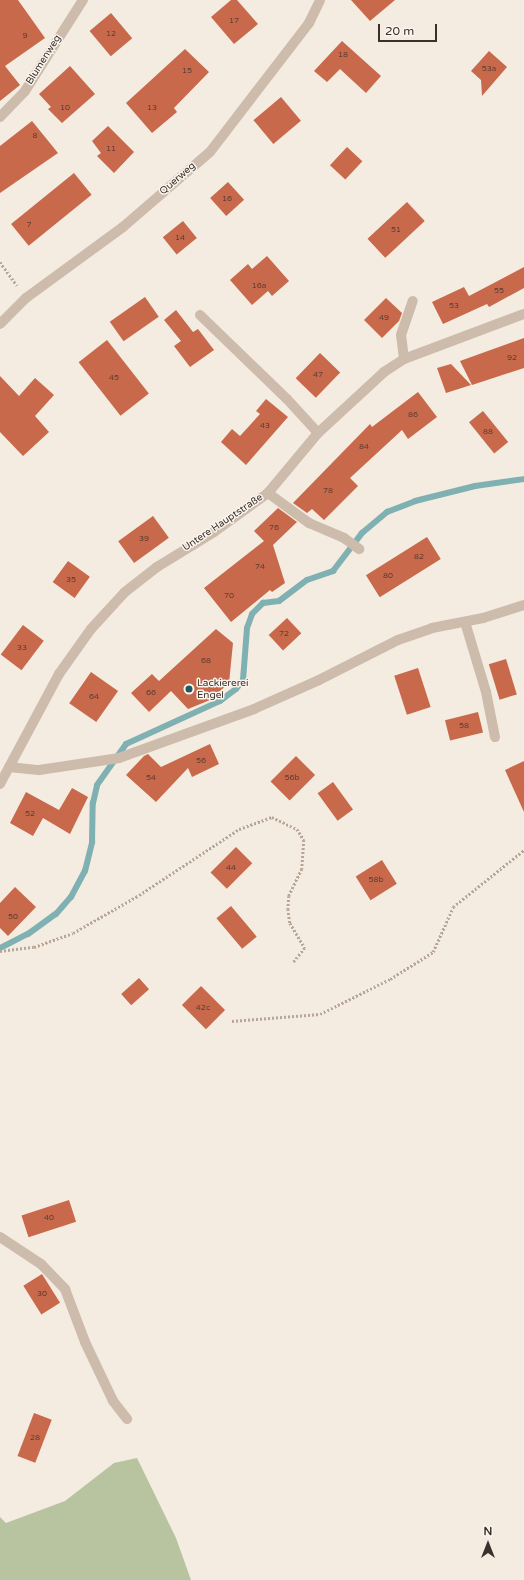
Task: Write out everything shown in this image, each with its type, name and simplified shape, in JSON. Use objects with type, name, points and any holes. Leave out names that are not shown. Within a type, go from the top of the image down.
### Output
[{"type":"street","name":"Blumenweg","points":[[0,117],[25,91],[83,0]]},
{"type":"street","name":"Querweg","points":[[0,324],[26,298],[122,227],[210,152],[309,23],[320,0]]},
{"type":"street","points":[[404,359],[401,335],[413,301]]},
{"type":"street","name":"Untere Hauptstraße","points":[[0,784],[59,674],[91,629],[125,592],[157,567],[214,532],[268,493],[318,433],[364,389],[404,359],[524,314]]},
{"type":"street","points":[[200,315],[282,394],[318,433]]},
{"type":"street","points":[[268,493],[309,524],[344,538],[359,548]]},
{"type":"street","points":[[9,768],[39,770],[119,758],[254,708],[319,680],[398,640],[432,628],[465,622],[524,605]]},
{"type":"street","points":[[465,622],[486,692],[495,737]]},
{"type":"street","points":[[0,1237],[41,1264],[65,1289],[85,1342],[112,1401],[128,1419]]},
{"type":"path","points":[[0,262],[26,298]]},
{"type":"path","points":[[0,951],[34,947],[72,933],[139,894],[199,853],[239,829],[272,816],[297,829],[304,840],[302,869],[289,896],[288,909],[290,922],[305,948],[293,963]]},
{"type":"path","points":[[232,1021],[320,1014],[390,980],[433,952],[453,907],[524,850]]},
{"type":"green space","points":[[137,1458],[176,1538],[191,1580],[0,1580],[0,1517],[6,1523],[65,1501],[114,1463]]},
{"type":"building","points":[[0,0],[18,0],[45,38],[5,66],[20,85],[0,101]]},
{"type":"building","points":[[231,0],[237,0],[258,24],[234,44],[211,17]]},
{"type":"building","points":[[351,0],[395,0],[370,21]]},
{"type":"building","points":[[111,13],[132,38],[111,56],[90,31]]},
{"type":"building","points":[[342,41],[381,76],[366,93],[340,69],[327,82],[314,71]]},
{"type":"building","points":[[185,49],[209,72],[174,108],[177,112],[152,133],[126,103]]},
{"type":"building","points":[[489,51],[507,67],[482,96],[481,80],[471,71]]},
{"type":"building","points":[[70,66],[95,94],[62,123],[48,109],[51,107],[39,94]]},
{"type":"building","points":[[281,97],[301,121],[273,144],[253,120]]},
{"type":"building","points":[[32,121],[58,153],[0,193],[0,146]]},
{"type":"building","points":[[108,126],[134,152],[114,173],[97,156],[101,153],[92,141]]},
{"type":"building","points":[[347,147],[362,161],[345,180],[330,165]]},
{"type":"building","points":[[74,173],[92,195],[29,246],[11,224]]},
{"type":"building","points":[[228,182],[244,200],[226,216],[210,198]]},
{"type":"building","points":[[407,202],[425,221],[385,258],[368,239]]},
{"type":"building","points":[[183,221],[197,238],[177,254],[163,237]]},
{"type":"building","points":[[267,256],[289,281],[272,296],[268,291],[252,305],[230,280],[248,264],[252,269]]},
{"type":"building","points":[[524,267],[524,288],[489,307],[487,304],[443,324],[432,302],[464,287],[469,296]]},
{"type":"building","points":[[145,297],[159,317],[124,341],[110,322]]},
{"type":"building","points":[[386,298],[402,313],[399,321],[382,338],[364,320]]},
{"type":"building","points":[[176,310],[193,332],[198,329],[214,350],[190,367],[174,346],[181,341],[164,320]]},
{"type":"building","points":[[524,338],[524,368],[472,385],[460,361]]},
{"type":"building","points":[[107,340],[149,394],[120,416],[79,362]]},
{"type":"building","points":[[320,353],[340,372],[316,398],[296,378]]},
{"type":"building","points":[[451,364],[471,385],[446,393],[437,368]]},
{"type":"building","points":[[0,376],[19,396],[35,378],[54,395],[35,416],[49,432],[23,456],[0,432]]},
{"type":"building","points":[[418,392],[437,417],[408,439],[402,430],[350,478],[358,486],[324,520],[312,509],[307,513],[293,503],[370,424],[372,427]]},
{"type":"building","points":[[266,399],[288,417],[246,465],[221,442],[232,429],[240,436],[260,414],[256,411]]},
{"type":"building","points":[[483,411],[508,442],[494,453],[469,422]]},
{"type":"building","points":[[278,508],[297,522],[273,545],[285,583],[272,592],[270,590],[231,622],[204,588],[264,541],[254,531]]},
{"type":"building","points":[[153,516],[169,538],[134,563],[118,541]]},
{"type":"building","points":[[427,537],[441,559],[380,597],[366,575]]},
{"type":"building","points":[[68,561],[90,577],[75,598],[53,582]]},
{"type":"building","points":[[287,618],[301,633],[283,650],[269,635]]},
{"type":"building","points":[[23,625],[44,641],[21,670],[1,655]]},
{"type":"building","points":[[216,629],[233,643],[229,683],[210,700],[188,709],[171,691],[149,712],[131,693],[152,674],[159,681]]},
{"type":"building","points":[[506,659],[517,694],[500,700],[489,664]]},
{"type":"building","points":[[418,668],[431,707],[407,715],[394,676]]},
{"type":"building","points":[[91,672],[118,691],[96,722],[69,703]]},
{"type":"building","points":[[478,712],[483,732],[450,741],[445,720]]},
{"type":"building","points":[[210,744],[219,764],[192,777],[188,768],[156,802],[126,775],[144,756],[148,754],[161,767]]},
{"type":"building","points":[[296,756],[315,775],[290,801],[271,781]]},
{"type":"building","points":[[524,761],[524,812],[505,770]]},
{"type":"building","points":[[333,782],[353,810],[338,821],[318,793]]},
{"type":"building","points":[[72,788],[88,797],[70,834],[43,818],[33,836],[10,823],[26,792],[59,810]]},
{"type":"building","points":[[236,847],[252,863],[227,889],[211,872]]},
{"type":"building","points":[[382,860],[397,884],[371,900],[356,876]]},
{"type":"building","points":[[15,887],[36,907],[8,936],[0,928],[0,903]]},
{"type":"building","points":[[231,906],[257,937],[242,949],[216,918]]},
{"type":"building","points":[[139,978],[149,989],[131,1005],[121,994]]},
{"type":"building","points":[[201,986],[225,1010],[206,1029],[182,1005]]},
{"type":"building","points":[[69,1200],[76,1222],[29,1237],[21,1215]]},
{"type":"building","points":[[42,1274],[60,1303],[41,1314],[23,1286]]},
{"type":"building","points":[[34,1413],[52,1420],[35,1463],[18,1456]]},
{"type":"waterway","points":[[0,948],[28,934],[56,914],[71,897],[85,871],[92,842],[93,803],[97,785],[126,744],[220,701],[236,689],[243,680],[247,628],[252,614],[263,603],[279,601],[307,580],[333,571],[362,533],[387,512],[415,501],[475,486],[524,479]]},
{"type":"place","name":"Lackiererei Engel","points":[[189,689]]}]
